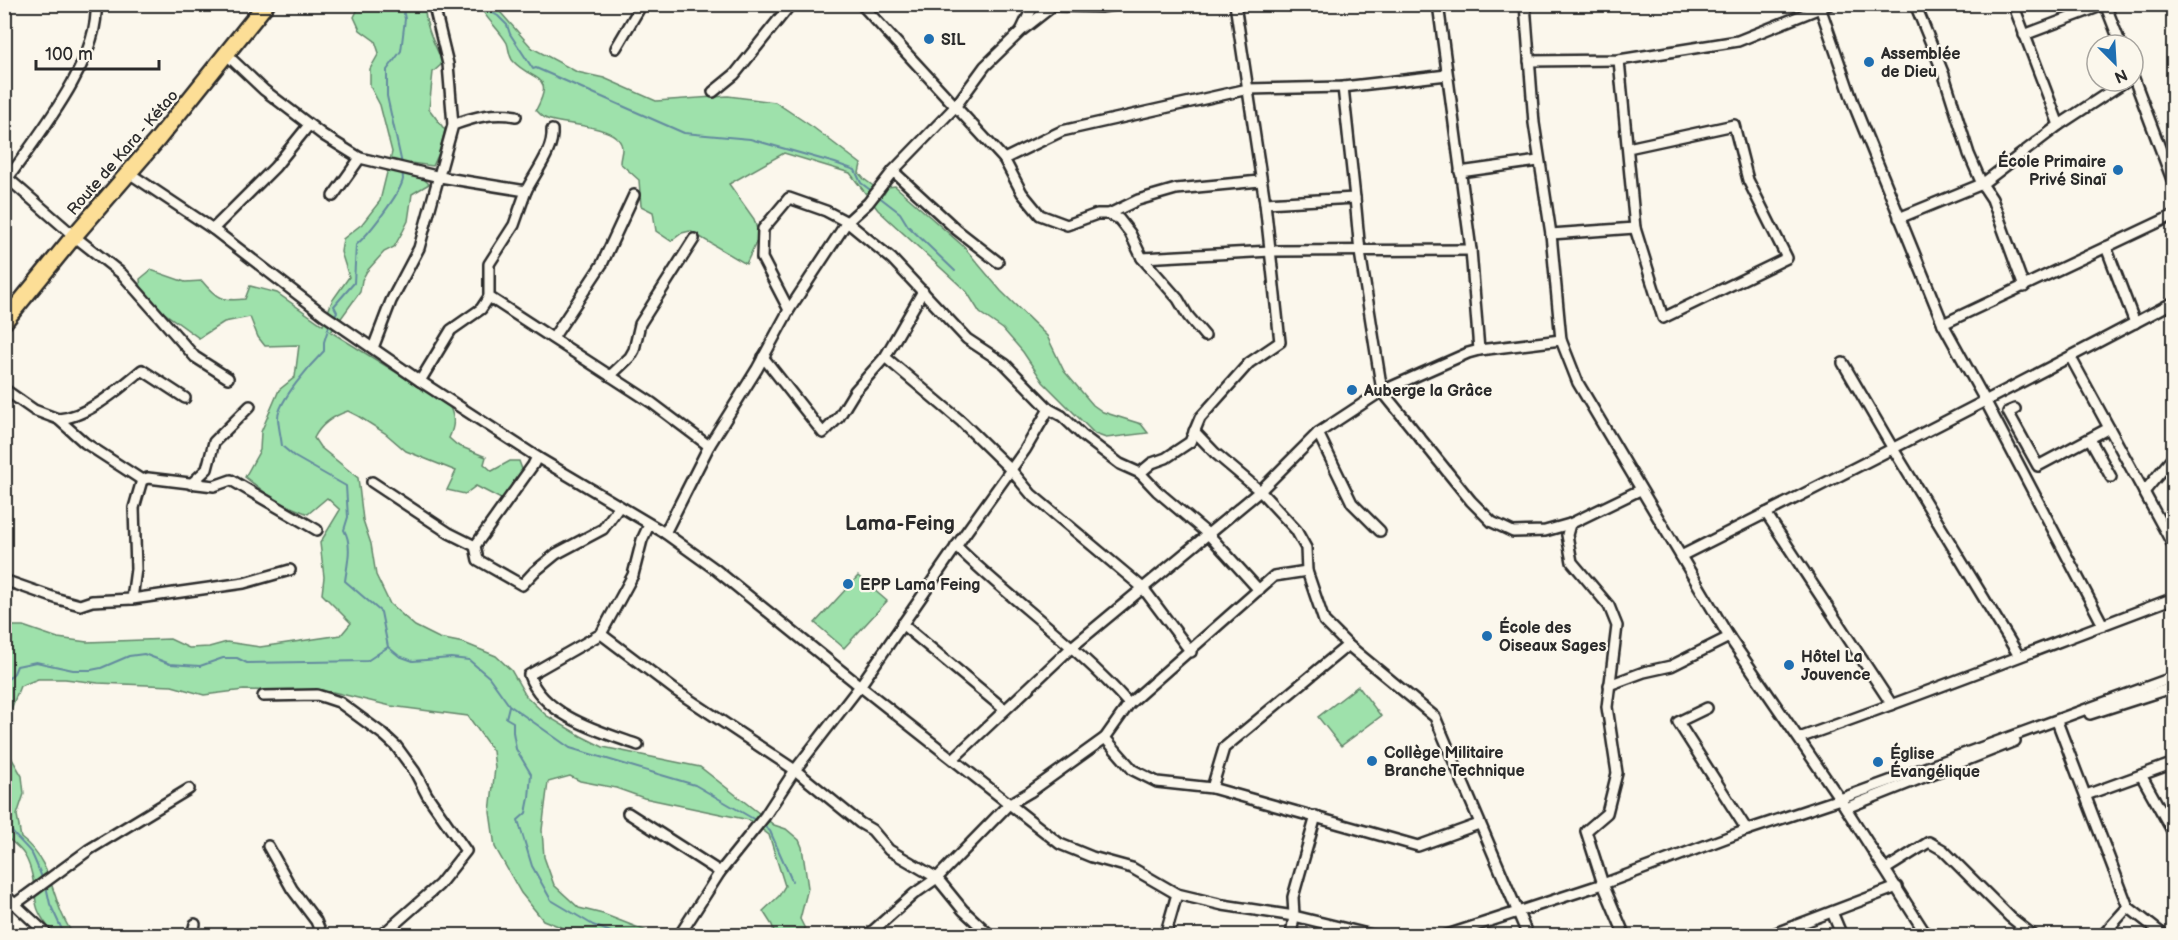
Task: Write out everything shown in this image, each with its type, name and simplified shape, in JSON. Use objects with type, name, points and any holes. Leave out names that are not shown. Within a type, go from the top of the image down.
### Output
[{"type":"main road","name":"Route de Kara - Kétao","points":[[4,322],[228,54],[266,4]]},
{"type":"street","points":[[96,4],[97,19],[78,70],[57,108],[6,177],[122,274],[195,357],[228,378]]},
{"type":"street","points":[[616,48],[642,4]]},
{"type":"street","points":[[713,92],[735,74],[791,4]]},
{"type":"street","points":[[861,4],[1004,159],[1022,193],[1040,214],[1067,225],[1097,214],[1109,214],[1138,200],[1176,189],[1260,181]]},
{"type":"street","points":[[1021,31],[1036,4],[1055,7],[1122,4]]},
{"type":"street","points":[[1140,473],[1152,463],[1166,458],[1190,442],[1200,418],[1249,363],[1280,342],[1265,203],[1235,4]]},
{"type":"street","points":[[1437,4],[1472,250],[1479,350]]},
{"type":"street","points":[[1525,4],[1538,161],[1551,234],[1561,339],[1578,383],[1729,637],[1846,808],[1927,936]]},
{"type":"street","points":[[1915,4],[1944,75],[1969,154],[1982,184],[1992,199],[2024,287]]},
{"type":"street","points":[[2013,4],[2059,125]]},
{"type":"street","points":[[2024,34],[2105,5],[2116,33]]},
{"type":"street","points":[[373,348],[391,301],[419,248],[453,125],[448,64],[434,6]]},
{"type":"street","points":[[1529,61],[1619,60],[1738,41],[1823,6],[1854,105],[1943,324],[2103,625]]},
{"type":"street","points":[[665,533],[710,446],[789,310],[847,222],[868,203],[893,171],[955,107],[985,66],[1021,31],[1055,7]]},
{"type":"street","points":[[228,54],[264,90],[309,125],[360,158],[440,177],[526,191]]},
{"type":"street","points":[[1619,60],[1635,228],[1663,318],[1787,258],[1748,180],[1734,125],[1628,148]]},
{"type":"street","points":[[1004,159],[1062,131],[1248,89],[1343,87],[1447,75]]},
{"type":"street","points":[[1343,87],[1360,252],[1382,391],[1471,501],[1492,522],[1513,532],[1545,531],[1570,524],[1640,490]]},
{"type":"street","points":[[1899,218],[1982,184],[2059,125],[2108,93]]},
{"type":"street","points":[[2139,93],[2174,185]]},
{"type":"street","points":[[453,125],[472,118],[498,113],[516,116]]},
{"type":"street","points":[[213,229],[275,167],[309,125]]},
{"type":"street","points":[[420,381],[451,330],[481,309],[489,297],[489,264],[514,225],[526,191],[553,138],[552,130]]},
{"type":"street","points":[[333,196],[360,158]]},
{"type":"street","points":[[1460,172],[1538,161]]},
{"type":"street","points":[[893,171],[957,230],[998,262]]},
{"type":"street","points":[[129,172],[213,229],[343,329],[537,457],[665,533],[716,569],[1008,805],[1060,844],[1092,857],[1132,868],[1177,894],[1223,905],[1294,916],[1376,936]]},
{"type":"street","points":[[553,338],[602,264],[634,195]]},
{"type":"street","points":[[789,310],[762,258],[763,229],[789,198],[826,211],[847,222],[892,259],[967,339],[1005,364],[1049,409],[1062,416],[1082,435],[1120,464],[1140,473],[1157,491],[1209,534],[1259,590]]},
{"type":"street","points":[[1265,203],[1355,198]]},
{"type":"street","points":[[1109,214],[1119,219],[1130,233],[1142,258],[1178,299],[1188,316],[1206,336]]},
{"type":"street","points":[[1943,324],[2174,215]]},
{"type":"street","points":[[1551,234],[1635,228]]},
{"type":"street","points":[[610,376],[630,357],[640,324],[694,239]]},
{"type":"street","points":[[2106,247],[2135,323]]},
{"type":"street","points":[[1142,258],[1271,251],[1472,250]]},
{"type":"street","points":[[763,357],[823,433],[839,417],[855,391],[885,357],[923,291]]},
{"type":"street","points":[[489,297],[652,403],[710,446]]},
{"type":"street","points":[[1681,556],[1892,447],[1986,402],[2174,303]]},
{"type":"street","points":[[953,759],[1072,647],[1260,491],[1318,433],[1382,391],[1479,350],[1561,339]]},
{"type":"street","points":[[885,357],[962,422],[1011,470],[1031,494],[1143,588],[1191,652]]},
{"type":"street","points":[[2071,358],[2174,548]]},
{"type":"street","points":[[1844,363],[1892,447],[2019,656]]},
{"type":"street","points":[[58,419],[67,419],[111,396],[142,370],[185,398]]},
{"type":"street","points":[[4,389],[34,410],[58,419],[85,442],[142,480]]},
{"type":"street","points":[[191,484],[207,469],[214,442],[250,406]]},
{"type":"street","points":[[679,936],[720,872],[765,816],[795,770],[860,686],[1011,470],[1049,409]]},
{"type":"street","points":[[2015,409],[2008,412],[2038,466],[2109,428]]},
{"type":"street","points":[[1194,431],[1215,453],[1260,491],[1296,530],[1306,548],[1307,571],[1323,621],[1348,645],[1435,717],[1528,936]]},
{"type":"street","points":[[1318,433],[1352,503],[1380,531]]},
{"type":"street","points":[[2090,439],[2110,477]]},
{"type":"street","points":[[2144,492],[2174,456]]},
{"type":"street","points":[[537,457],[475,546],[478,560],[522,585],[556,554],[603,529],[619,507]]},
{"type":"street","points":[[142,480],[148,478],[214,486],[231,480],[317,530]]},
{"type":"street","points":[[132,599],[136,569],[134,508],[142,480]]},
{"type":"street","points":[[372,482],[449,533],[475,546]]},
{"type":"street","points":[[1766,513],[1892,705]]},
{"type":"street","points":[[1570,524],[1567,536],[1572,562],[1609,606],[1617,626],[1607,707],[1617,773],[1607,813],[1586,831],[1603,884],[1625,936]]},
{"type":"street","points":[[638,745],[570,718],[555,708],[532,682],[529,675],[601,634],[633,575],[642,540],[650,525]]},
{"type":"street","points":[[956,546],[991,579],[1072,647],[1129,704]]},
{"type":"street","points":[[4,580],[80,605],[92,601],[132,599],[244,583],[290,570]]},
{"type":"street","points":[[867,936],[914,894],[938,878],[1008,805],[1030,792],[1105,738],[1129,704],[1191,652],[1274,576],[1307,571]]},
{"type":"street","points":[[1798,738],[1892,705],[2174,598]]},
{"type":"street","points":[[902,624],[1004,709]]},
{"type":"street","points":[[601,634],[675,690],[795,770],[872,831],[889,850],[938,878],[963,910],[991,936]]},
{"type":"street","points":[[1610,685],[1644,672],[1671,666],[1729,637]]},
{"type":"street","points":[[1212,788],[1224,748],[1348,645]]},
{"type":"street","points":[[1444,936],[1603,884],[2174,677]]},
{"type":"street","points":[[1846,808],[2058,724],[2174,687]]},
{"type":"street","points":[[263,696],[317,695],[327,698],[339,702],[384,735],[396,746],[416,772],[427,795],[466,851],[439,885],[381,936]]},
{"type":"street","points":[[1707,708],[1678,722],[1747,830]]},
{"type":"street","points":[[2058,724],[2128,907],[2165,936]]},
{"type":"street","points":[[1105,738],[1133,770],[1157,782],[1212,788],[1418,846],[1479,824]]},
{"type":"street","points":[[2086,795],[2174,763]]},
{"type":"street","points":[[2141,775],[2174,834]]},
{"type":"street","points":[[15,904],[90,849],[189,789]]},
{"type":"street","points":[[628,813],[720,872]]},
{"type":"street","points":[[1291,936],[1294,916],[1293,897],[1316,816]]},
{"type":"street","points":[[1886,869],[1929,842],[1943,850],[2010,917],[2034,936]]},
{"type":"street","points":[[268,846],[292,889],[316,921],[322,936]]},
{"type":"street","points":[[1768,936],[1897,886]]},
{"type":"street","points":[[4,894],[49,936]]},
{"type":"street","points":[[1165,936],[1177,894]]},
{"type":"street","points":[[2102,936],[2128,907]]},
{"type":"street","points":[[1832,912],[1842,936]]},
{"type":"street","points":[[192,936],[195,924]]},
{"type":"green space","points":[[360,5],[425,5],[428,27],[443,63],[433,72],[429,109],[445,130],[433,166],[411,163],[412,174],[429,184],[412,194],[408,221],[394,247],[384,252],[367,271],[362,280],[360,292],[331,332],[449,405],[454,422],[449,438],[457,445],[486,457],[484,464],[492,471],[510,461],[519,461],[523,472],[503,500],[476,486],[465,494],[447,490],[456,471],[406,451],[385,433],[348,411],[328,421],[314,438],[320,447],[358,478],[363,520],[371,544],[376,575],[390,604],[415,626],[439,638],[464,643],[496,656],[511,670],[526,696],[547,716],[603,747],[700,767],[774,825],[786,829],[799,840],[802,847],[808,888],[800,919],[808,935],[775,935],[763,911],[779,896],[785,886],[769,835],[749,820],[644,798],[616,788],[580,781],[570,776],[548,782],[542,830],[544,857],[554,885],[579,908],[603,914],[657,935],[581,935],[543,920],[521,893],[495,847],[490,812],[495,768],[493,751],[468,716],[391,706],[333,692],[244,690],[204,695],[172,686],[38,679],[20,686],[5,725],[5,626],[23,626],[58,638],[87,642],[170,639],[189,648],[209,647],[227,642],[260,647],[341,635],[351,623],[322,594],[324,577],[320,543],[340,510],[327,498],[308,514],[276,501],[245,477],[260,450],[261,432],[279,390],[295,377],[299,345],[265,346],[258,337],[250,317],[224,322],[199,338],[152,304],[141,292],[140,279],[151,270],[185,282],[202,281],[220,298],[231,300],[245,299],[250,286],[277,293],[323,325],[332,301],[349,277],[341,252],[343,239],[362,224],[380,201],[392,152],[380,105],[370,86],[370,69],[379,53],[375,41],[360,30],[354,17]]},
{"type":"green space","points":[[479,5],[494,5],[532,48],[577,72],[604,78],[656,101],[728,96],[775,102],[861,164],[859,173],[864,179],[884,194],[888,187],[895,186],[963,246],[1001,291],[1047,336],[1064,371],[1093,405],[1103,412],[1141,424],[1148,433],[1106,438],[1095,434],[1043,382],[1023,352],[1003,329],[980,313],[967,292],[878,210],[850,173],[784,153],[729,184],[754,219],[759,236],[746,264],[690,231],[682,233],[671,241],[656,231],[653,212],[641,206],[639,180],[620,163],[622,149],[619,141],[602,130],[555,121],[541,115],[536,110],[542,98],[543,84],[513,61],[507,43]]},
{"type":"green space","points":[[858,576],[887,601],[844,648],[815,623]]},
{"type":"green space","points":[[1358,686],[1381,716],[1341,746],[1318,717]]},
{"type":"green space","points":[[4,736],[12,759],[22,776],[24,794],[17,815],[21,838],[41,860],[66,923],[74,935],[55,935],[46,924],[37,907],[28,861],[21,850],[5,836]]},
{"type":"waterway","points":[[402,4],[405,19],[401,51],[387,70],[387,96],[402,164]]},
{"type":"waterway","points":[[483,4],[507,25],[510,34],[533,69],[536,68],[684,133],[750,139],[855,170],[861,183],[873,192]]},
{"type":"waterway","points":[[333,318],[337,312],[334,306],[354,283],[356,245],[390,204],[401,185],[402,170]]},
{"type":"waterway","points":[[878,196],[900,213],[908,226],[955,271]]},
{"type":"waterway","points":[[330,323],[324,342],[324,351],[296,383],[279,411],[278,421],[282,446],[295,457],[346,486],[348,517],[344,530],[349,549],[345,581],[381,612],[388,647],[399,656],[413,661],[451,658],[469,660],[489,677],[509,705],[570,748],[695,785],[757,821]]},
{"type":"waterway","points":[[4,703],[8,694],[7,680],[17,666],[36,662],[73,670],[91,670],[129,656],[144,654],[170,664],[200,666],[223,658],[237,658],[247,663],[367,661],[388,647]]},
{"type":"waterway","points":[[509,706],[506,718],[513,722],[516,749],[531,774],[526,813],[518,820],[532,866],[551,900],[593,925],[621,936]]},
{"type":"waterway","points":[[4,761],[12,785],[4,802]]},
{"type":"waterway","points":[[4,821],[32,854],[43,880]]},
{"type":"waterway","points":[[761,824],[770,831],[792,881]]},
{"type":"waterway","points":[[46,886],[50,904],[65,936]]},
{"type":"place","name":"SIL","points":[[929,39]]},
{"type":"place","name":"Assemblée de Dieu","points":[[1869,62]]},
{"type":"place","name":"École Primaire Privé Sinaï","points":[[2118,170]]},
{"type":"place","name":"Auberge la Grâce","points":[[1352,390]]},
{"type":"place","name":"EPP Lama Feing","points":[[848,584]]},
{"type":"place","name":"École des Oiseaux Sages","points":[[1487,636]]},
{"type":"place","name":"Hôtel La Jouvence","points":[[1789,665]]},
{"type":"place","name":"Collège Militaire Branche Technique","points":[[1372,761]]},
{"type":"place","name":"Église Évangélique","points":[[1878,762]]},
{"type":"district","name":"Lama-Feing","points":[[900,523]]}]
